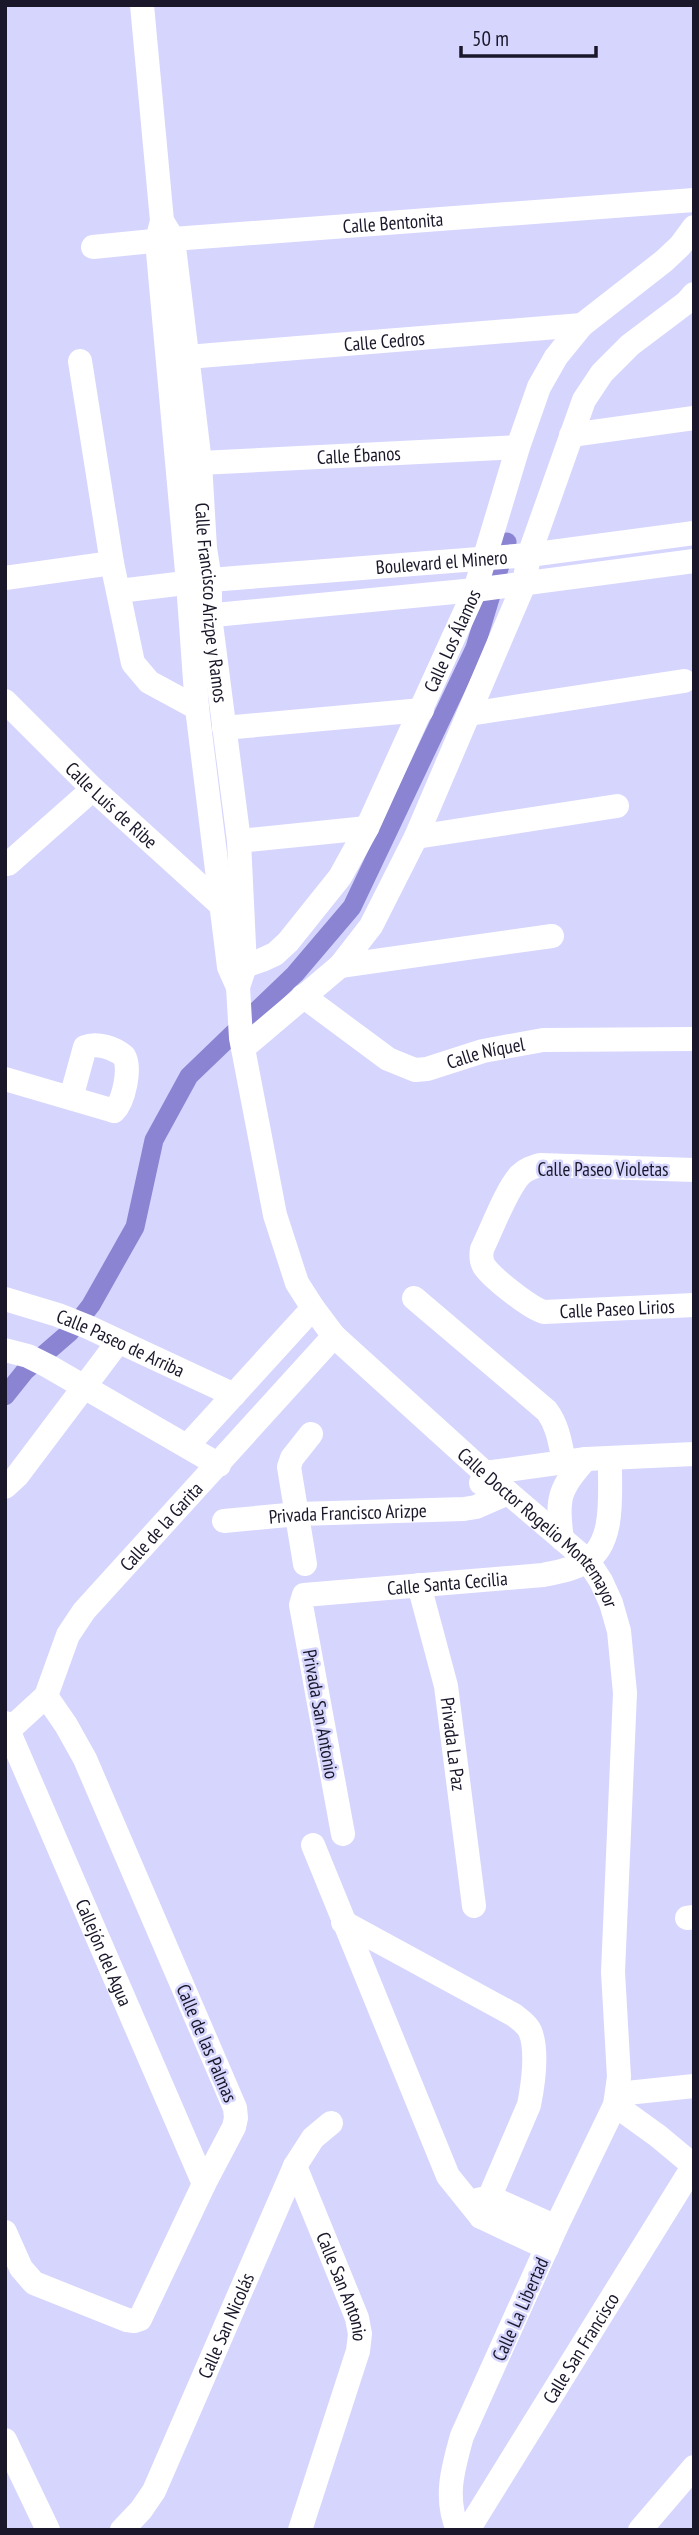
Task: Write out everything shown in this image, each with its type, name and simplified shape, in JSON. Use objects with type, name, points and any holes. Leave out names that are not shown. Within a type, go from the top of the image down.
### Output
[{"type":"street","name":"Calle Francisco Arizpe y Ramos","points":[[147,6],[164,234],[199,582]]},
{"type":"street","name":"Calle Bentonita","points":[[93,247],[164,234],[694,200]]},
{"type":"street","name":"Calle Los Álamos","points":[[242,1043],[340,966],[370,926],[416,837],[429,801],[469,714],[504,557],[518,447],[540,387],[556,357],[582,325],[664,261],[680,246],[694,226]]},
{"type":"street","name":"Calle Francisco Arizpe y Ramos","points":[[164,234],[187,357],[200,463],[197,708],[221,905],[237,982]]},
{"type":"street","name":"Calle Los Álamos","points":[[237,982],[288,942],[340,877],[367,828],[422,710],[498,587],[504,557],[571,435],[584,401],[602,373],[630,345],[692,299]]},
{"type":"street","name":"Calle Cedros","points":[[187,357],[582,325]]},
{"type":"street","points":[[80,361],[112,563],[133,663],[149,682],[197,708]]},
{"type":"street","points":[[571,435],[694,418]]},
{"type":"street","name":"Calle Ébanos","points":[[200,463],[518,447]]},
{"type":"street","name":"Boulevard el Minero","points":[[119,592],[199,582],[504,557],[694,533]]},
{"type":"street","name":"Boulevard el Minero","points":[[199,617],[498,587],[694,561]]},
{"type":"street","points":[[5,579],[112,563]]},
{"type":"street","name":"Calle Francisco Arizpe y Ramos","points":[[199,617],[224,728],[239,841],[237,982],[242,1043]]},
{"type":"street","points":[[469,714],[684,681]]},
{"type":"street","name":"Calle Luis de Ribe","points":[[5,701],[93,789],[221,905]]},
{"type":"street","points":[[224,728],[422,710]]},
{"type":"street","points":[[8,864],[93,789]]},
{"type":"street","points":[[416,837],[617,806]]},
{"type":"street","points":[[239,841],[367,828]]},
{"type":"street","points":[[340,966],[552,936]]},
{"type":"street","name":"Calle Níquel","points":[[303,996],[388,1059],[415,1070],[427,1069],[483,1051],[543,1040],[694,1039]]},
{"type":"street","name":"Calle Doctor Rogelio Montemayor","points":[[242,1043],[275,1215],[297,1283],[313,1308],[334,1336],[485,1474],[588,1561],[611,1603],[619,1631],[625,1693],[613,1972],[619,2077],[616,2099]]},
{"type":"street","points":[[5,1079],[111,1110],[117,1109],[128,1068],[127,1061],[119,1052],[107,1047],[92,1044],[85,1047],[71,1098]]},
{"type":"street","name":"Calle Paseo Violetas","points":[[481,1256],[512,1188],[520,1175],[530,1168],[540,1166],[694,1170]]},
{"type":"street","name":"Calle Paseo Lirios","points":[[481,1256],[484,1267],[493,1275],[529,1306],[544,1312],[694,1305]]},
{"type":"street","points":[[414,1298],[547,1411],[557,1430],[587,1459],[606,1534],[601,1546],[588,1561]]},
{"type":"street","name":"Calle Paseo de Arriba","points":[[5,1299],[88,1327],[234,1395]]},
{"type":"street","points":[[188,1446],[313,1308]]},
{"type":"street","name":"Calle de la Garita","points":[[7,1726],[46,1696],[68,1635],[84,1611],[334,1336]]},
{"type":"street","points":[[5,1486],[17,1476],[118,1342]]},
{"type":"street","points":[[27,1357],[84,1386],[219,1465]]},
{"type":"street","points":[[305,1564],[289,1467],[292,1458],[311,1434]]},
{"type":"street","points":[[471,1508],[485,1474],[587,1459],[694,1454]]},
{"type":"street","points":[[562,1539],[559,1499],[563,1488],[587,1459]]},
{"type":"street","name":"Privada Francisco Arizpe","points":[[224,1521],[298,1514],[471,1508],[508,1493]]},
{"type":"street","name":"Calle Santa Cecilia","points":[[304,1595],[542,1575],[571,1569],[588,1561]]},
{"type":"street","name":"Privada La Paz","points":[[419,1585],[446,1686],[474,1906]]},
{"type":"street","name":"Privada San Antonio","points":[[304,1595],[301,1605],[343,1833]]},
{"type":"street","name":"Calle de las Palmas","points":[[5,2232],[21,2268],[28,2278],[41,2287],[127,2320],[140,2319],[236,2118],[235,2108],[85,1759],[46,1696]]},
{"type":"street","name":"Callejón del Agua","points":[[7,1726],[204,2184]]},
{"type":"street","points":[[313,1845],[448,2176],[457,2189],[480,2206],[552,2237]]},
{"type":"street","points":[[343,1922],[514,2015],[529,2030],[533,2043],[533,2085],[529,2105],[480,2206]]},
{"type":"street","points":[[616,2099],[694,2086]]},
{"type":"street","points":[[616,2099],[693,2165]]},
{"type":"street","name":"Calle La Libertad","points":[[458,2530],[452,2517],[449,2491],[462,2436],[616,2099]]},
{"type":"street","name":"Calle San Nicolás","points":[[122,2530],[154,2491],[295,2166],[313,2138],[331,2123]]},
{"type":"street","name":"Calle San Francisco","points":[[468,2530],[693,2165]]},
{"type":"street","name":"Calle San Antonio","points":[[295,2166],[357,2318],[360,2334],[358,2351],[300,2530]]},
{"type":"street","points":[[5,2440],[48,2530]]},
{"type":"street","points":[[640,2530],[694,2466]]},
{"type":"waterway","points":[[5,1396],[25,1371],[70,1332],[91,1305],[135,1227],[154,1140],[189,1076],[295,974],[352,907],[475,648],[507,542]]}]
